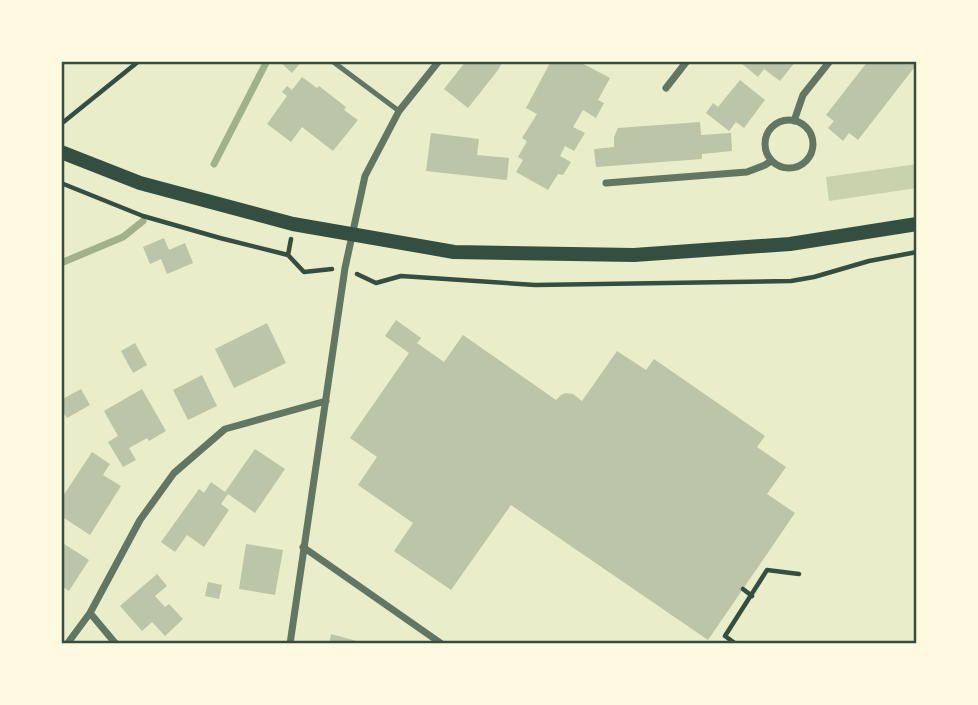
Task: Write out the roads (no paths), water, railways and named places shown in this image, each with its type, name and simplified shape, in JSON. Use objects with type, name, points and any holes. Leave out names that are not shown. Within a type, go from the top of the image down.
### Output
[{"type":"main road","points":[[61,152],[141,183],[293,224],[454,252],[634,255],[790,244],[917,224]]},
{"type":"street","points":[[290,644],[345,268],[365,176],[399,111],[439,61]]},
{"type":"street","points":[[666,88],[687,61]]},
{"type":"street","points":[[794,121],[803,95],[830,61]]},
{"type":"street","points":[[786,120],[794,121],[810,133],[813,148],[803,164],[784,168],[771,160],[765,148],[766,136],[774,125],[786,120]]},
{"type":"street","points":[[606,183],[747,172],[771,160]]},
{"type":"street","points":[[67,644],[90,613],[139,520],[174,473],[225,429],[326,401]]},
{"type":"street","points":[[303,547],[442,644]]},
{"type":"street","points":[[90,613],[116,644]]},
{"type":"lane","points":[[332,61],[399,111]]},
{"type":"waterway","points":[[214,164],[267,61]]},
{"type":"waterway","points":[[61,263],[123,237],[143,221]]}]
